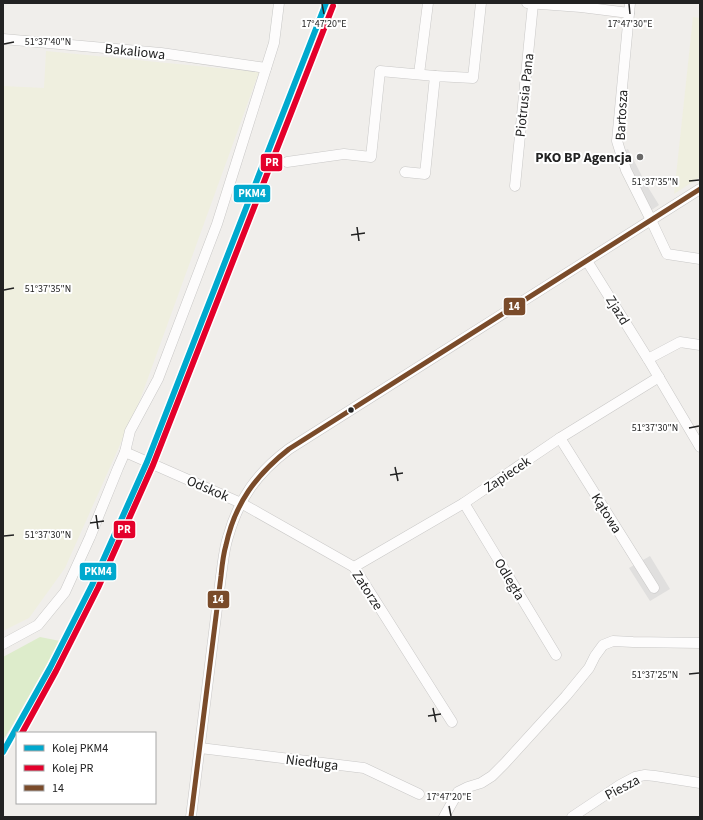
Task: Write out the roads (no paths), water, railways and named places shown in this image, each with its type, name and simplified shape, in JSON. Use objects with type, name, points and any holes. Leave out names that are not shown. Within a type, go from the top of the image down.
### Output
[{"type":"street","points":[[3,644],[38,625],[65,592],[90,537],[125,452],[130,431],[158,379],[217,224],[274,43],[279,3]]},
{"type":"street","points":[[419,74],[428,3]]},
{"type":"street","points":[[288,162],[344,154],[371,157],[380,71],[474,78],[481,3]]},
{"type":"street","points":[[530,3],[630,8]]},
{"type":"street","name":"Piotrusia Pana","points":[[515,186],[530,3]]},
{"type":"street","name":"Bartosza","points":[[630,8],[617,141],[626,170],[652,220]]},
{"type":"street","name":"Bakaliowa","points":[[3,39],[161,53],[266,68]]},
{"type":"street","points":[[405,172],[425,174],[435,76]]},
{"type":"street","name":"Odskok","points":[[125,452],[241,503],[264,470],[289,449],[700,189]]},
{"type":"street","points":[[652,220],[667,254],[700,259]]},
{"type":"street","name":"Zjazd","points":[[587,261],[699,443]]},
{"type":"street","points":[[648,360],[680,342],[700,345]]},
{"type":"street","name":"Zapiecek","points":[[354,567],[464,503],[560,438],[659,377]]},
{"type":"street","name":"Kątowa","points":[[560,438],[654,588]]},
{"type":"street","points":[[191,817],[224,558],[233,520],[241,503]]},
{"type":"street","name":"Zatorze","points":[[241,503],[354,567],[452,722]]},
{"type":"street","name":"Odległa","points":[[464,503],[556,655]]},
{"type":"street","points":[[444,817],[458,792],[481,783],[492,776],[515,752],[566,696],[589,668],[594,656],[603,644],[613,641],[700,642]]},
{"type":"street","name":"Niedługa","points":[[200,748],[364,768],[419,794]]},
{"type":"street","name":"Piesza","points":[[572,817],[620,785],[635,777],[645,775],[700,783]]},
{"type":"rail line","name":"PKM4","points":[[3,752],[50,668],[92,585],[147,462],[326,3]]},
{"type":"rail line","name":"PR","points":[[23,732],[56,671],[98,588],[153,465],[333,6]]},
{"type":"place","name":"PKO BP Agencja","points":[[640,157]]}]
